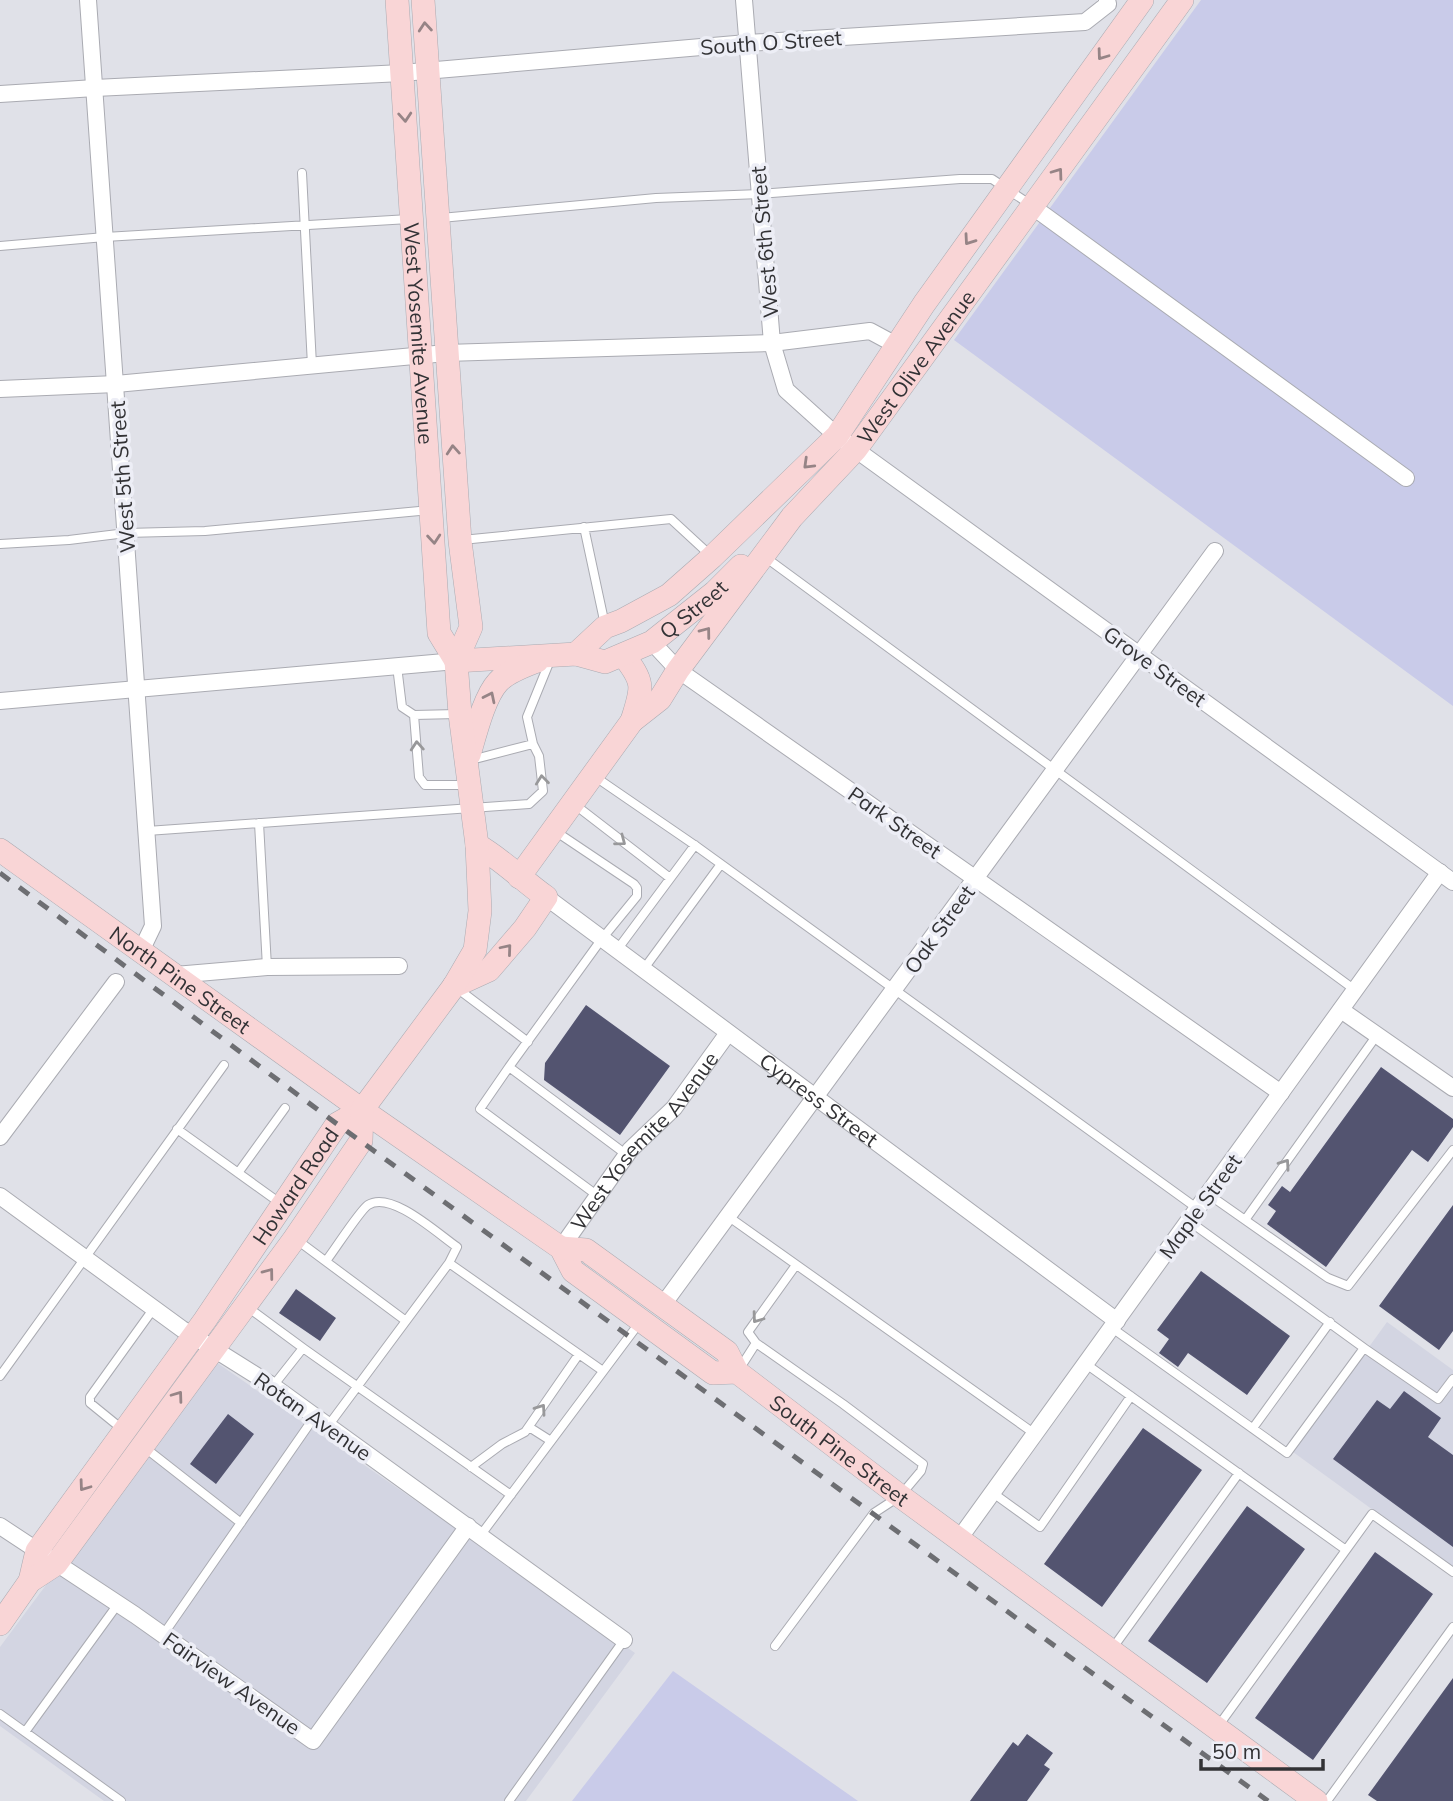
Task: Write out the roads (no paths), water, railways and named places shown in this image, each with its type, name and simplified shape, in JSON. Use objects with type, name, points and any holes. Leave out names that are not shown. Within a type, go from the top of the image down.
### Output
[{"type":"main road","name":"West Yosemite Avenue","points":[[397,0],[439,633],[456,661],[477,845],[480,911],[475,950],[454,986]]},
{"type":"main road","name":"West Yosemite Avenue","points":[[423,0],[460,541],[471,627],[456,661]]},
{"type":"main road","name":"West Olive Avenue","points":[[669,595],[837,436],[897,345],[1142,0]]},
{"type":"main road","name":"West Olive Avenue","points":[[519,877],[632,721],[660,699],[678,670],[792,517],[856,449],[1182,0]]},
{"type":"main road","name":"Q Street","points":[[456,661],[576,654],[605,662],[623,655],[652,642],[715,592],[792,517]]},
{"type":"main road","points":[[652,642],[654,626],[713,567],[712,557]]},
{"type":"main road","name":"Q Street","points":[[576,654],[605,628],[669,595]]},
{"type":"main road","points":[[467,761],[481,716],[497,682],[515,670],[551,655]]},
{"type":"main road","name":"West Olive Avenue","points":[[623,655],[638,674],[640,685],[632,721]]},
{"type":"main road","name":"Cypress Street","points":[[477,845],[501,859],[519,877],[546,897]]},
{"type":"main road","name":"North Pine Street","points":[[0,850],[362,1110]]},
{"type":"main road","points":[[362,1110],[454,986],[489,970],[525,928],[546,897]]},
{"type":"main road","name":"Howard Road","points":[[133,1438],[193,1335],[337,1124],[362,1110]]},
{"type":"main road","name":"Howard Road","points":[[0,1623],[133,1438],[214,1348],[295,1238],[361,1141],[362,1110]]},
{"type":"main road","name":"South Pine Street","points":[[362,1110],[563,1252],[573,1271],[713,1373],[735,1370],[900,1496],[1316,1801]]},
{"type":"main road","points":[[563,1252],[586,1250],[727,1352],[735,1370]]},
{"type":"street","name":"West 5th Street","points":[[88,0],[153,926],[141,951]]},
{"type":"street","name":"West 6th Street","points":[[744,0],[772,343],[786,390],[837,436],[856,449]]},
{"type":"street","name":"South O Street","points":[[0,94],[402,73],[747,43],[1085,22],[1108,2]]},
{"type":"street","points":[[1033,207],[1406,478]]},
{"type":"street","points":[[0,389],[116,384],[446,353],[772,343],[870,331],[897,345]]},
{"type":"street","name":"Grove Street","points":[[856,449],[1447,877]]},
{"type":"street","name":"Oak Street","points":[[662,1306],[1214,551]]},
{"type":"street","name":"Park Street","points":[[652,642],[678,670],[1281,1093]]},
{"type":"street","points":[[0,701],[456,661]]},
{"type":"street","name":"Maple Street","points":[[959,1539],[1355,990],[1447,877]]},
{"type":"street","name":"Cypress Street","points":[[546,897],[1114,1325]]},
{"type":"street","points":[[175,975],[267,967],[399,966]]},
{"type":"street","points":[[0,1138],[116,982]]},
{"type":"street","points":[[1341,1010],[1453,1088]]},
{"type":"street","name":"West Yosemite Avenue","points":[[563,1252],[627,1155],[674,1108],[728,1032]]},
{"type":"street","name":"Rotan Avenue","points":[[0,1196],[154,1308],[273,1386],[624,1640]]},
{"type":"street","name":"Fairview Avenue","points":[[0,1526],[163,1634],[313,1741],[474,1531]]},
{"type":"lane","points":[[302,173],[312,365]]},
{"type":"lane","points":[[438,218],[656,198],[760,194],[960,179],[992,179],[1033,207]]},
{"type":"lane","points":[[0,246],[105,237],[413,219]]},
{"type":"lane","points":[[0,544],[126,533],[205,531],[431,510]]},
{"type":"lane","points":[[460,541],[671,519],[712,557]]},
{"type":"lane","points":[[584,527],[605,628]]},
{"type":"lane","points":[[763,555],[1355,990]]},
{"type":"lane","points":[[414,715],[419,777],[425,785],[472,796],[530,804],[543,791],[539,756],[533,744],[527,717],[551,655]]},
{"type":"lane","points":[[397,666],[402,707],[414,715],[460,714]]},
{"type":"lane","points":[[467,761],[533,744]]},
{"type":"lane","points":[[592,774],[895,990],[1194,1215],[1364,1348],[1438,1399],[1453,1379]]},
{"type":"lane","points":[[147,831],[259,823],[472,796]]},
{"type":"lane","points":[[572,803],[670,878]]},
{"type":"lane","points":[[259,823],[267,967]]},
{"type":"lane","points":[[553,829],[638,888],[637,896],[601,940],[480,1109],[598,1196]]},
{"type":"lane","points":[[617,950],[695,845]]},
{"type":"lane","points":[[643,970],[721,864]]},
{"type":"lane","points":[[454,986],[528,1042]]},
{"type":"lane","points":[[1245,1220],[1377,1035]]},
{"type":"lane","points":[[0,1376],[225,1065]]},
{"type":"lane","points":[[509,1067],[627,1155]]},
{"type":"lane","points":[[237,1173],[285,1108]]},
{"type":"lane","points":[[177,1129],[282,1204]]},
{"type":"lane","points":[[1208,1194],[1328,1278],[1348,1286],[1453,1150]]},
{"type":"lane","points":[[163,1634],[241,1523],[321,1421],[357,1387],[449,1262],[457,1247],[403,1208],[384,1201],[368,1205],[326,1261]]},
{"type":"lane","points":[[729,1217],[1035,1434]]},
{"type":"lane","points":[[295,1238],[406,1321]]},
{"type":"lane","points":[[449,1262],[603,1371]]},
{"type":"lane","points":[[775,1646],[874,1513],[900,1496],[921,1471],[923,1464],[756,1343],[748,1332],[796,1265]]},
{"type":"lane","points":[[245,1306],[511,1495]]},
{"type":"lane","points":[[154,1308],[90,1397],[90,1403],[94,1409],[241,1523]]},
{"type":"lane","points":[[474,1531],[511,1495],[641,1320]]},
{"type":"lane","points":[[1253,1428],[1330,1322]]},
{"type":"lane","points":[[1114,1325],[1287,1453],[1364,1348]]},
{"type":"lane","points":[[735,1370],[756,1343]]},
{"type":"lane","points":[[273,1386],[303,1348]]},
{"type":"lane","points":[[471,1467],[502,1444],[526,1432],[579,1354]]},
{"type":"lane","points":[[1086,1364],[1346,1549]]},
{"type":"lane","points":[[993,1493],[1040,1527],[1131,1396]]},
{"type":"lane","points":[[529,1427],[551,1441]]},
{"type":"lane","points":[[1112,1650],[1240,1474]]},
{"type":"lane","points":[[1217,1728],[1372,1514],[1453,1572]]},
{"type":"lane","points":[[24,1731],[118,1604]]},
{"type":"lane","points":[[1326,1801],[1453,1627]]},
{"type":"lane","points":[[509,1801],[624,1640]]},
{"type":"lane","points":[[0,1714],[121,1801]]},
{"type":"railway","points":[[0,873],[337,1124],[1268,1801]]}]
